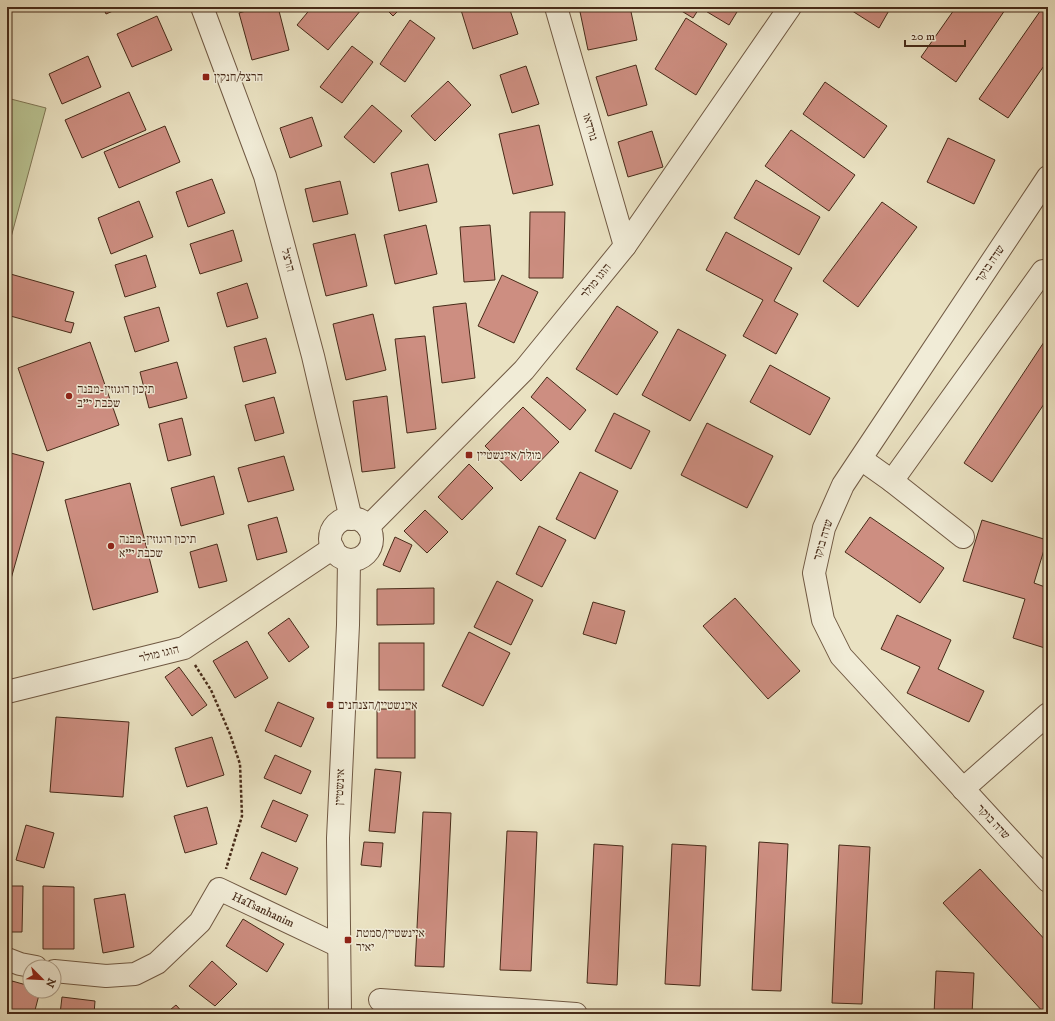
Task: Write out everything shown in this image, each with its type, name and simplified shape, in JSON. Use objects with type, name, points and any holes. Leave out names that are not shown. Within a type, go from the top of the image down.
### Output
[{"type":"street","name":"הרצל","points":[[202,7],[265,176],[360,523]]},
{"type":"street","name":"נורדאו","points":[[556,7],[625,246]]},
{"type":"street","name":"הוגו מולר","points":[[360,523],[524,370],[625,246],[790,7]]},
{"type":"street","name":"שדה בוקר","points":[[1048,177],[843,485],[824,528],[814,573],[823,620],[841,656],[1048,881]]},
{"type":"street","points":[[892,481],[1043,271]]},
{"type":"street","points":[[861,459],[892,481],[963,538]]},
{"type":"street","points":[[342,520],[360,523],[371,531],[372,544],[369,550],[359,559],[341,554],[330,537],[337,524],[342,520]]},
{"type":"street","name":"הוגו מולר","points":[[7,692],[184,648],[341,554]]},
{"type":"street","name":"אינשטיין","points":[[340,1014],[338,838],[348,633],[341,554]]},
{"type":"street","points":[[963,788],[1048,714]]},
{"type":"street","name":"HaTsanhanim","points":[[62,972],[106,976],[134,974],[157,963],[200,922],[219,889],[339,946]]},
{"type":"street","points":[[7,959],[22,964]]},
{"type":"street","points":[[380,1000],[576,1014]]},
{"type":"path","points":[[184,648],[211,690],[230,734],[240,764],[242,816],[219,889]]},
{"type":"green space","points":[[7,98],[46,108],[10,241],[7,241]]},
{"type":"building","points":[[103,7],[122,7],[106,14]]},
{"type":"building","points":[[260,7],[278,7],[289,50],[252,60],[239,13]]},
{"type":"building","points":[[312,7],[357,7],[361,10],[328,50],[297,25]]},
{"type":"building","points":[[384,7],[402,7],[393,16]]},
{"type":"building","points":[[470,7],[509,7],[518,34],[473,49],[461,10]]},
{"type":"building","points":[[579,7],[630,7],[637,40],[588,50]]},
{"type":"building","points":[[675,7],[700,7],[693,18]]},
{"type":"building","points":[[705,7],[740,7],[729,25],[704,10]]},
{"type":"building","points":[[846,7],[891,7],[879,28]]},
{"type":"building","points":[[956,7],[1007,7],[956,82],[921,57]]},
{"type":"building","points":[[1043,7],[1048,7],[1048,60],[1008,118],[979,99]]},
{"type":"building","points":[[157,16],[172,50],[132,67],[117,34]]},
{"type":"building","points":[[686,18],[727,44],[696,95],[655,69]]},
{"type":"building","points":[[410,20],[435,38],[405,82],[380,64]]},
{"type":"building","points":[[352,46],[373,62],[342,103],[320,87]]},
{"type":"building","points":[[88,56],[101,87],[62,104],[49,74]]},
{"type":"building","points":[[636,65],[647,105],[608,116],[596,77]]},
{"type":"building","points":[[526,66],[539,104],[512,113],[500,75]]},
{"type":"building","points":[[448,81],[471,105],[435,141],[411,116]]},
{"type":"building","points":[[825,82],[887,126],[864,158],[803,114]]},
{"type":"building","points":[[129,92],[146,130],[82,158],[65,120]]},
{"type":"building","points":[[372,105],[402,131],[374,163],[344,137]]},
{"type":"building","points":[[312,117],[322,146],[290,158],[280,128]]},
{"type":"building","points":[[539,125],[553,185],[513,194],[499,134]]},
{"type":"building","points":[[165,126],[180,162],[119,188],[104,152]]},
{"type":"building","points":[[791,130],[855,175],[829,211],[765,166]]},
{"type":"building","points":[[652,131],[663,167],[628,177],[618,142]]},
{"type":"building","points":[[948,138],[995,160],[974,204],[927,182]]},
{"type":"building","points":[[428,164],[437,202],[399,211],[391,173]]},
{"type":"building","points":[[212,179],[225,213],[188,227],[176,192]]},
{"type":"building","points":[[756,180],[820,217],[799,255],[734,218]]},
{"type":"building","points":[[340,181],[348,214],[313,222],[305,189]]},
{"type":"building","points":[[139,201],[153,237],[111,254],[98,218]]},
{"type":"building","points":[[882,202],[917,227],[858,307],[823,281]]},
{"type":"building","points":[[530,212],[565,212],[563,278],[529,278]]},
{"type":"building","points":[[426,225],[437,274],[395,284],[384,235]]},
{"type":"building","points":[[490,225],[495,280],[464,282],[460,227]]},
{"type":"building","points":[[233,230],[242,261],[200,274],[190,244]]},
{"type":"building","points":[[726,232],[792,268],[774,301],[798,314],[776,354],[743,336],[763,300],[706,270]]},
{"type":"building","points":[[355,234],[367,286],[326,296],[313,244]]},
{"type":"building","points":[[146,255],[156,287],[125,297],[115,265]]},
{"type":"building","points":[[7,273],[74,292],[65,321],[74,323],[71,333],[7,315]]},
{"type":"building","points":[[502,275],[538,292],[514,343],[478,326]]},
{"type":"building","points":[[247,283],[258,318],[227,327],[217,293]]},
{"type":"building","points":[[466,303],[475,378],[442,383],[433,307]]},
{"type":"building","points":[[617,306],[658,332],[617,395],[576,369]]},
{"type":"building","points":[[159,307],[169,341],[135,352],[124,317]]},
{"type":"building","points":[[373,314],[386,370],[346,380],[333,324]]},
{"type":"building","points":[[678,329],[726,355],[690,421],[642,395]]},
{"type":"building","points":[[425,336],[436,429],[407,433],[395,339]]},
{"type":"building","points":[[1048,336],[1048,398],[992,482],[964,463]]},
{"type":"building","points":[[266,338],[276,373],[243,382],[234,347]]},
{"type":"building","name":"תיכון רוגוזין-מבנה שכבת י\"ב","points":[[90,342],[119,425],[47,451],[18,368]]},
{"type":"building","points":[[177,362],[187,398],[149,408],[140,372]]},
{"type":"building","points":[[770,365],[830,398],[810,435],[750,402]]},
{"type":"building","points":[[547,377],[586,410],[570,430],[531,397]]},
{"type":"building","points":[[387,396],[395,468],[362,472],[353,401]]},
{"type":"building","points":[[274,397],[284,433],[255,441],[245,405]]},
{"type":"building","points":[[523,407],[559,442],[521,481],[485,446]]},
{"type":"building","points":[[614,413],[650,431],[631,469],[595,451]]},
{"type":"building","points":[[182,418],[191,455],[168,461],[159,424]]},
{"type":"building","points":[[707,423],[773,456],[747,508],[681,475]]},
{"type":"building","points":[[7,452],[44,462],[7,593]]},
{"type":"building","points":[[284,456],[294,490],[248,502],[238,468]]},
{"type":"building","points":[[469,464],[493,488],[462,520],[438,497]]},
{"type":"building","points":[[580,472],[618,491],[595,539],[556,519]]},
{"type":"building","points":[[214,476],[224,514],[181,526],[171,488]]},
{"type":"building","name":"תיכון רוגוזין-מבנה שכבת י\"א","points":[[130,483],[158,592],[93,610],[65,500]]},
{"type":"building","points":[[425,510],[448,532],[427,553],[404,531]]},
{"type":"building","points":[[277,517],[287,552],[257,560],[248,525]]},
{"type":"building","points":[[870,517],[944,568],[920,603],[845,552]]},
{"type":"building","points":[[982,520],[1047,540],[1034,583],[1048,588],[1048,649],[1013,638],[1025,599],[963,581]]},
{"type":"building","points":[[539,526],[566,540],[542,587],[516,574]]},
{"type":"building","points":[[395,537],[412,545],[400,572],[383,565]]},
{"type":"building","points":[[217,544],[227,581],[199,588],[190,552]]},
{"type":"building","points":[[497,581],[533,600],[511,645],[474,627]]},
{"type":"building","points":[[434,588],[434,624],[377,625],[377,589]]},
{"type":"building","points":[[735,598],[800,671],[768,699],[703,626]]},
{"type":"building","points":[[593,602],[625,611],[616,644],[583,634]]},
{"type":"building","points":[[897,615],[951,640],[938,669],[984,691],[969,722],[907,693],[920,667],[881,649]]},
{"type":"building","points":[[289,618],[309,647],[289,662],[268,633]]},
{"type":"building","points":[[469,632],[510,653],[483,706],[442,686]]},
{"type":"building","points":[[247,641],[268,678],[235,698],[213,661]]},
{"type":"building","points":[[379,643],[424,643],[424,690],[379,690]]},
{"type":"building","points":[[179,667],[207,705],[192,716],[165,677]]},
{"type":"building","points":[[278,702],[314,718],[301,747],[265,731]]},
{"type":"building","points":[[377,709],[415,709],[415,758],[377,758]]},
{"type":"building","points":[[56,717],[129,722],[123,797],[50,792]]},
{"type":"building","points":[[212,737],[224,775],[187,787],[175,748]]},
{"type":"building","points":[[275,755],[311,771],[301,794],[264,778]]},
{"type":"building","points":[[375,769],[401,772],[395,833],[369,831]]},
{"type":"building","points":[[273,800],[308,815],[296,842],[261,827]]},
{"type":"building","points":[[207,807],[217,844],[185,853],[174,816]]},
{"type":"building","points":[[423,812],[451,813],[444,967],[415,966]]},
{"type":"building","points":[[26,825],[54,833],[44,868],[16,860]]},
{"type":"building","points":[[507,831],[537,832],[531,971],[500,970]]},
{"type":"building","points":[[364,842],[383,843],[381,867],[361,865]]},
{"type":"building","points":[[759,842],[788,844],[781,991],[752,990]]},
{"type":"building","points":[[594,844],[623,846],[617,985],[587,983]]},
{"type":"building","points":[[672,844],[706,846],[700,986],[665,984]]},
{"type":"building","points":[[839,845],[870,847],[862,1004],[832,1003]]},
{"type":"building","points":[[262,852],[298,868],[286,895],[250,879]]},
{"type":"building","points":[[980,869],[1048,943],[1048,1014],[1045,1014],[943,903]]},
{"type":"building","points":[[7,886],[23,886],[22,932],[7,932]]},
{"type":"building","points":[[43,886],[74,887],[74,949],[43,949]]},
{"type":"building","points":[[125,894],[134,947],[103,953],[94,899]]},
{"type":"building","points":[[243,919],[284,944],[267,972],[226,946]]},
{"type":"building","points":[[212,961],[237,984],[215,1006],[189,986]]},
{"type":"building","points":[[936,971],[974,973],[972,1014],[934,1014]]},
{"type":"building","points":[[12,981],[22,984],[22,999],[38,999],[34,1014],[7,1014],[7,1000]]},
{"type":"building","points":[[62,997],[95,1001],[94,1014],[60,1014]]},
{"type":"building","points":[[176,1005],[184,1014],[165,1014]]},
{"type":"place","name":"הרצל/חנקין","points":[[206,77]]},
{"type":"place","name":"תיכון רוגוזין-מבנה שכבת י\"ב","points":[[69,396]]},
{"type":"place","name":"מולר/איינשטיין","points":[[469,455]]},
{"type":"place","name":"תיכון רוגוזין-מבנה שכבת י\"א","points":[[111,546]]},
{"type":"place","name":"איינשטיין/הצנחנים","points":[[330,705]]},
{"type":"place","name":"איינשטיין/סמטת יאיר","points":[[348,940]]}]
